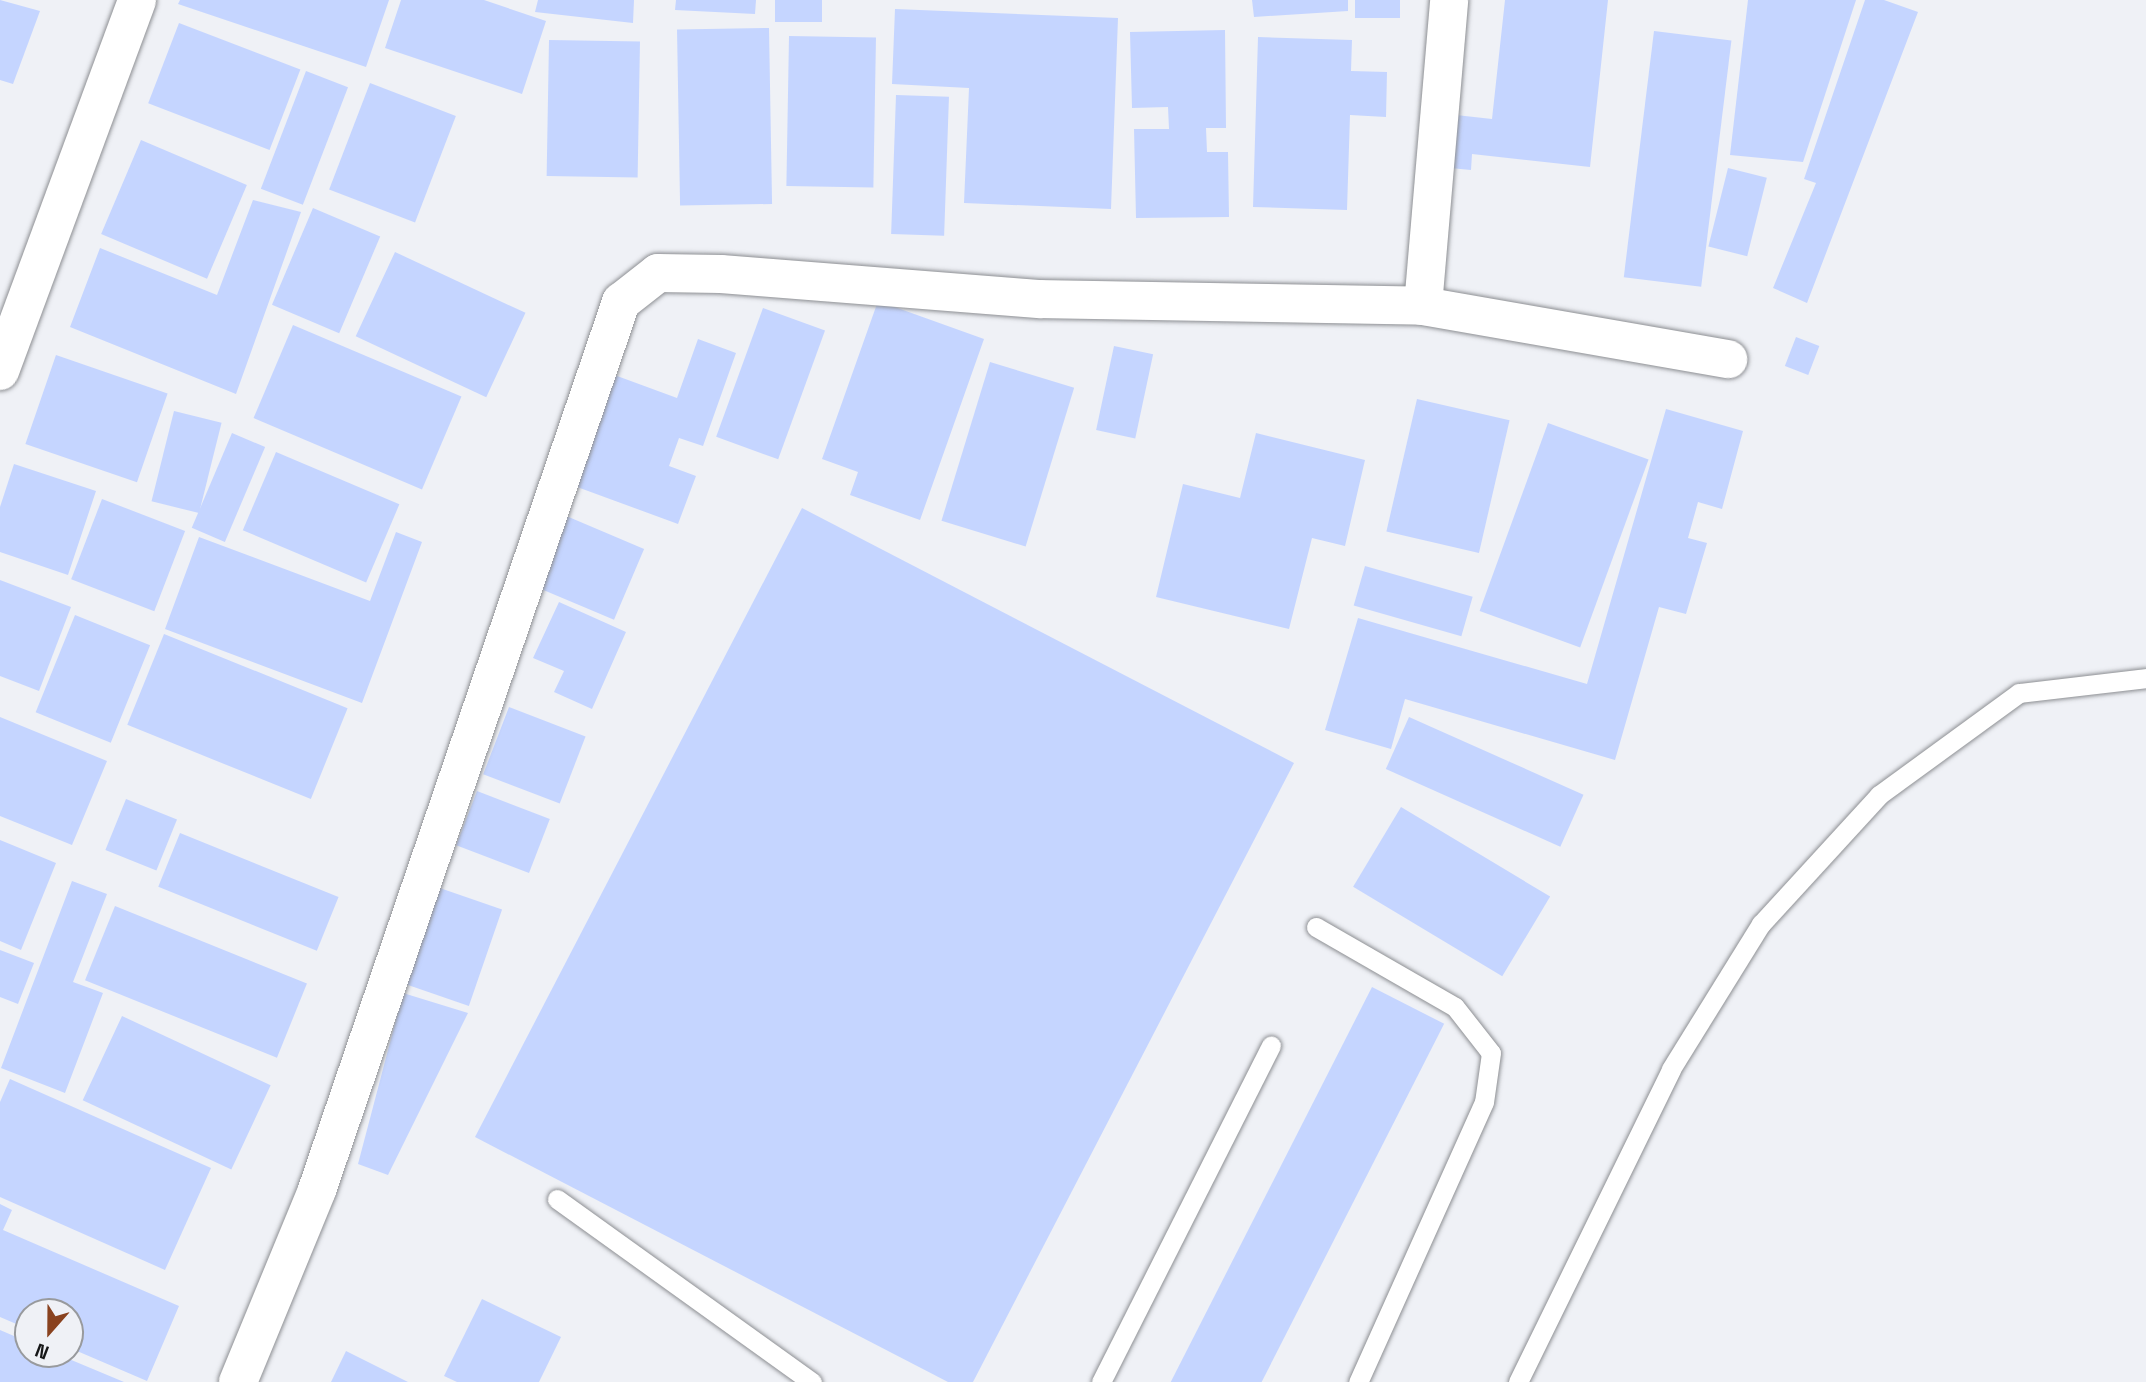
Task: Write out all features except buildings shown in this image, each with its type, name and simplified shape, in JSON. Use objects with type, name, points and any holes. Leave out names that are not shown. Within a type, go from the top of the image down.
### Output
[{"type":"street","points":[[0,371],[137,0]]},
{"type":"street","points":[[1423,306],[1449,0]]},
{"type":"street","points":[[238,1382],[317,1190],[621,302],[658,274],[1041,299],[1423,306],[1728,359]]},
{"type":"lane","points":[[1518,1382],[1671,1069],[1761,924],[1879,795],[2019,693],[2146,678]]},
{"type":"lane","points":[[1316,927],[1455,1007],[1491,1053],[1484,1102],[1358,1382]]},
{"type":"lane","points":[[1101,1382],[1272,1045]]},
{"type":"lane","points":[[556,1199],[812,1382]]}]
